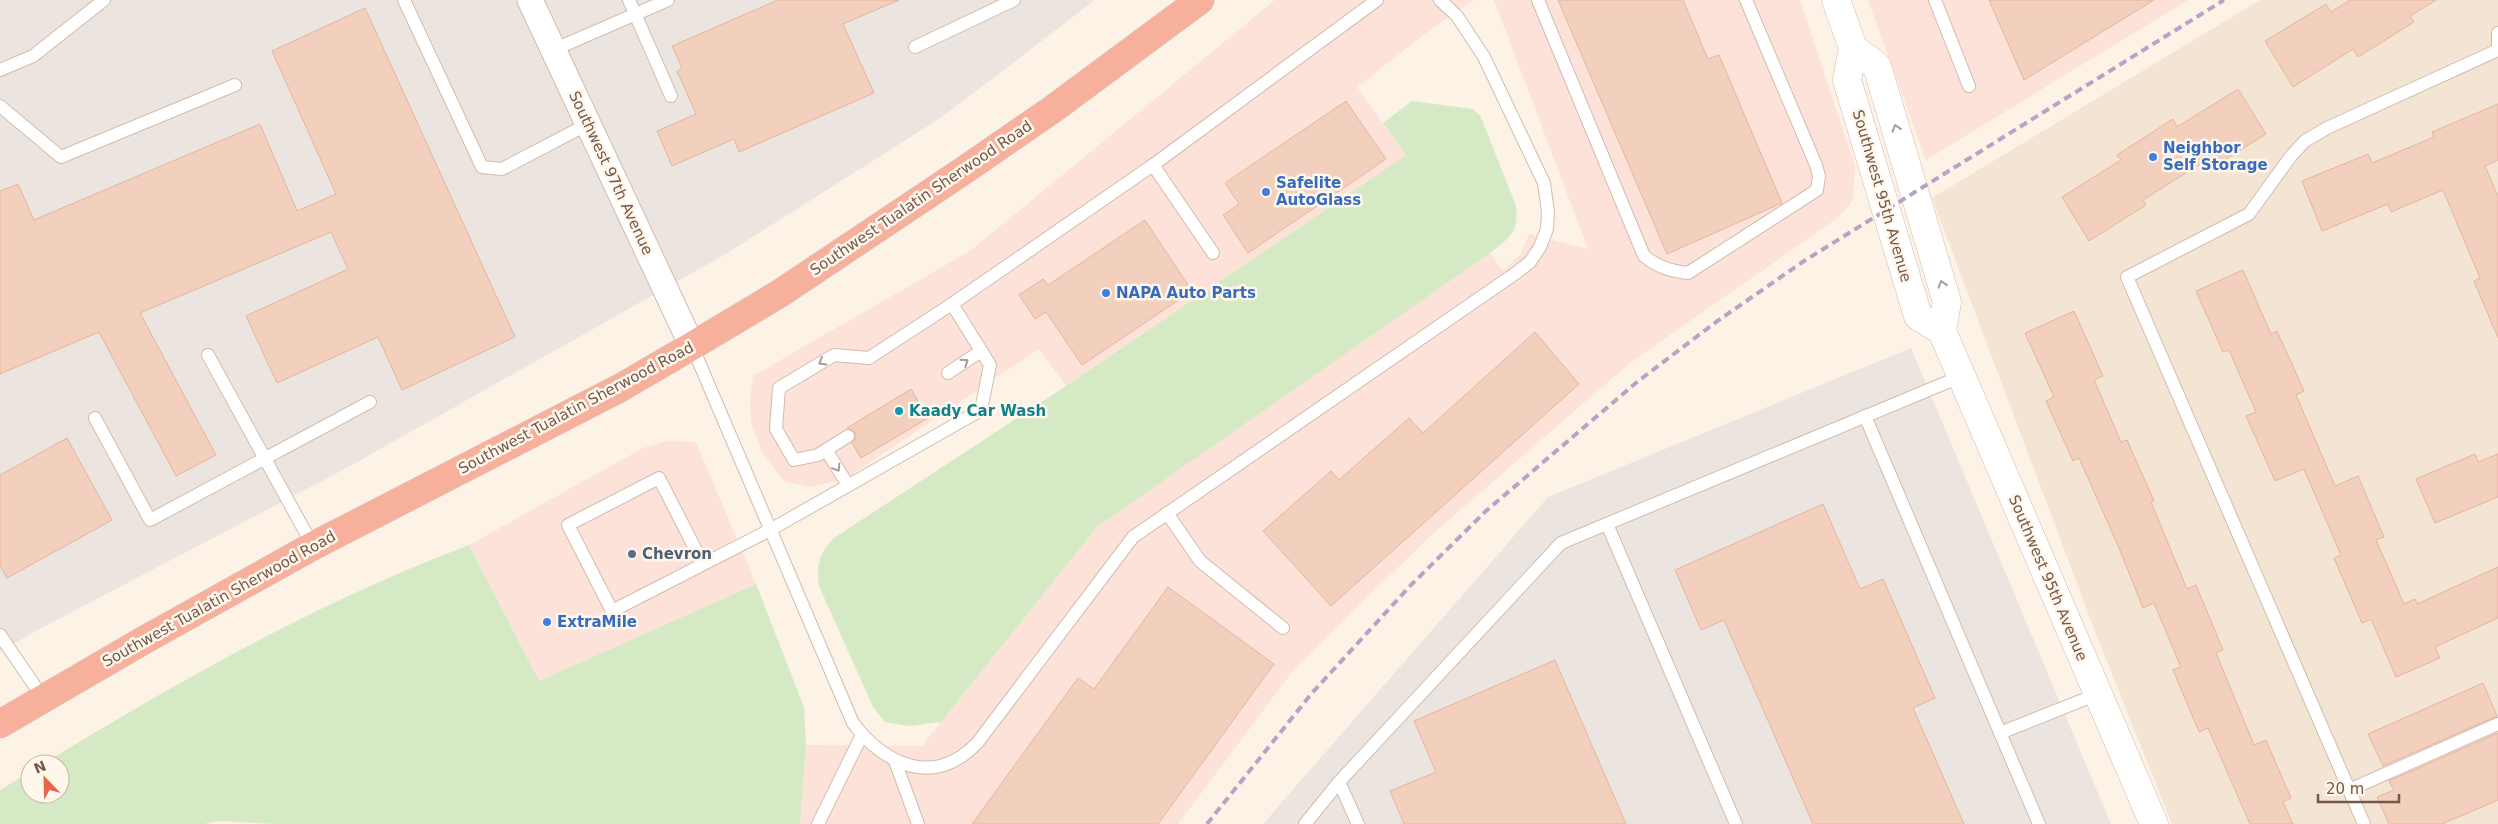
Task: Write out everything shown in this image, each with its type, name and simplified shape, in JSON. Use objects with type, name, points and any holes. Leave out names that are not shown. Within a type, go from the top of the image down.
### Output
[{"type":"highway","name":"Southwest Tualatin Sherwood Road","points":[[0,724],[42,698],[313,546],[620,388],[779,294],[1053,109],[1192,3]]},
{"type":"street","name":"Southwest 97th Avenue","points":[[530,0],[692,346]]},
{"type":"street","name":"Southwest 95th Avenue","points":[[1836,0],[1853,48],[1847,80],[1918,316],[1942,331],[2154,824]]},
{"type":"lane","points":[[0,70],[33,56],[104,0]]},
{"type":"lane","points":[[404,0],[482,167],[502,169],[588,124]]},
{"type":"lane","points":[[629,0],[671,96]]},
{"type":"lane","points":[[554,50],[668,0]]},
{"type":"lane","points":[[915,47],[1014,0]]},
{"type":"lane","points":[[848,436],[818,455],[794,460],[776,429],[779,388],[834,355],[869,358],[952,304],[1153,165],[1377,0]]},
{"type":"lane","points":[[692,346],[845,708],[862,735],[895,761],[919,768],[933,767],[965,756],[1133,537],[1516,273],[1530,262],[1540,248],[1547,229],[1548,212],[1544,183],[1484,57],[1457,16],[1440,0]]},
{"type":"lane","points":[[1538,0],[1644,256],[1657,266],[1673,272],[1688,273],[1817,190],[1819,176],[1816,166],[1746,0]]},
{"type":"lane","points":[[1935,0],[1969,86]]},
{"type":"lane","points":[[2364,824],[2128,277],[2249,214],[2291,156],[2305,141],[2327,128],[2498,50],[2498,33]]},
{"type":"lane","points":[[0,106],[60,157],[235,85]]},
{"type":"lane","points":[[1153,165],[1213,253]]},
{"type":"lane","points":[[703,564],[659,478],[568,525],[612,611],[770,530],[981,410],[990,365],[952,304]]},
{"type":"lane","points":[[948,373],[981,352]]},
{"type":"lane","points":[[208,355],[263,459],[313,546]]},
{"type":"lane","points":[[1305,824],[1339,782],[1561,543],[1962,376]]},
{"type":"lane","points":[[95,418],[150,520],[370,402]]},
{"type":"lane","points":[[1864,416],[2039,824]]},
{"type":"lane","points":[[826,450],[848,485]]},
{"type":"lane","points":[[1167,512],[1200,561],[1283,628]]},
{"type":"lane","points":[[1607,524],[1736,824]]},
{"type":"lane","points":[[0,635],[42,698]]},
{"type":"lane","points":[[2000,733],[2098,694]]},
{"type":"lane","points":[[2349,790],[2498,724]]},
{"type":"lane","points":[[818,824],[862,735]]},
{"type":"lane","points":[[895,761],[918,824]]},
{"type":"lane","points":[[1339,782],[1358,824]]},
{"type":"shaded area","points":[[0,0],[1095,0],[942,117],[724,255],[343,470],[43,627],[0,652]]},
{"type":"shaded area","points":[[1275,0],[1474,0],[1434,27],[1357,87],[1406,155],[1066,386],[1039,349],[845,479],[809,487],[784,481],[763,454],[751,422],[750,400],[753,376],[970,251]]},
{"type":"shaded area","points":[[1494,0],[1800,0],[1855,166],[1853,200],[1839,217],[1631,362],[1428,538],[1295,668],[1178,824],[800,824],[806,745],[922,746],[1097,527],[1490,253],[1503,271],[1521,254],[1529,234],[1588,249]]},
{"type":"shaded area","points":[[1868,0],[2188,0],[1926,160]]},
{"type":"shaded area","points":[[2260,0],[2498,0],[2498,824],[2172,824],[2093,626],[1932,198]]},
{"type":"shaded area","points":[[1911,348],[2111,824],[1263,824],[1548,497]]},
{"type":"shaded area","points":[[668,441],[696,442],[756,584],[539,681],[469,545],[643,448]]},
{"type":"green space","points":[[1412,101],[1472,109],[1480,115],[1516,206],[1516,223],[1507,239],[1490,253],[1097,527],[941,722],[909,726],[885,722],[873,707],[819,586],[818,566],[825,549],[834,538],[1066,386],[1406,155],[1383,123]]},
{"type":"green space","points":[[469,545],[539,681],[756,584],[804,707],[806,745],[800,824],[275,824],[219,821],[204,824],[0,824],[0,790],[20,778],[20,804],[70,804],[70,754],[59,754],[251,644],[359,591]]},
{"type":"building","points":[[778,0],[899,0],[843,24],[874,93],[739,152],[734,139],[672,166],[657,131],[696,114],[677,71],[682,68],[672,46]]},
{"type":"building","points":[[1558,0],[1683,0],[1708,59],[1719,55],[1782,203],[1667,254]]},
{"type":"building","points":[[1989,0],[2154,0],[2024,80]]},
{"type":"building","points":[[2350,0],[2436,0],[2410,16],[2414,22],[2358,57],[2353,49],[2293,87],[2265,41],[2326,4],[2331,12]]},
{"type":"building","points":[[365,8],[515,337],[402,390],[378,337],[277,383],[246,316],[348,269],[331,232],[140,313],[216,455],[176,476],[99,332],[0,374],[0,191],[18,184],[34,220],[260,124],[297,211],[336,194],[272,51]]},
{"type":"building","points":[[2238,89],[2266,134],[2205,172],[2200,164],[2143,200],[2146,205],[2089,241],[2062,197],[2121,160],[2117,155],[2173,119],[2177,127]]},
{"type":"building","points":[[1346,101],[1386,159],[1248,253],[1223,215],[1239,204],[1225,183]]},
{"type":"building","points":[[2498,104],[2498,160],[2485,166],[2498,196],[2498,338],[2474,281],[2480,278],[2443,190],[2391,212],[2388,204],[2322,231],[2302,181],[2368,154],[2372,163],[2434,137],[2432,132]]},
{"type":"building","name":"NAPA Auto Parts","points":[[1145,220],[1192,291],[1082,365],[1046,312],[1035,319],[1019,295],[1043,279],[1048,285]]},
{"type":"building","points":[[2243,270],[2271,334],[2277,331],[2304,391],[2296,395],[2335,486],[2358,476],[2384,537],[2376,540],[2404,604],[2415,599],[2417,604],[2498,567],[2498,618],[2435,647],[2440,658],[2396,677],[2371,619],[2362,623],[2334,558],[2341,555],[2304,469],[2275,481],[2246,416],[2256,412],[2229,350],[2223,352],[2196,291]]},
{"type":"building","points":[[2074,311],[2103,376],[2094,380],[2121,442],[2127,440],[2154,501],[2151,502],[2187,589],[2196,585],[2223,650],[2216,653],[2254,745],[2266,740],[2291,798],[2283,802],[2293,824],[2250,824],[2208,728],[2199,732],[2173,670],[2181,667],[2154,603],[2143,608],[2079,458],[2073,461],[2046,401],[2054,397],[2025,333]]},
{"type":"building","points":[[1535,332],[1579,384],[1331,606],[1263,531],[1331,471],[1339,480],[1409,418],[1423,433]]},
{"type":"building","name":"Kaady Car Wash","points":[[911,389],[928,418],[861,458],[852,443],[855,439],[855,432],[847,428]]},
{"type":"building","points":[[67,438],[112,520],[7,578],[0,566],[0,475]]},
{"type":"building","points":[[2475,454],[2478,462],[2498,454],[2498,497],[2435,523],[2416,479]]},
{"type":"building","points":[[1823,504],[1860,589],[1883,579],[1935,698],[1913,708],[1964,824],[1813,824],[1724,620],[1701,630],[1675,570]]},
{"type":"building","points":[[1168,587],[1274,664],[1158,824],[972,824],[1078,678],[1094,689]]},
{"type":"building","points":[[1555,660],[1626,824],[1404,824],[1390,791],[1436,772],[1414,721]]},
{"type":"building","points":[[2483,683],[2497,716],[2383,766],[2368,734]]},
{"type":"building","points":[[2498,733],[2498,800],[2442,824],[2389,824],[2377,797],[2394,790],[2389,781]]},
{"type":"railway","points":[[1207,824],[1312,693],[1411,585],[1486,511],[1637,382],[1716,322],[1804,261],[2224,0]]},
{"type":"place","name":"Neighbor Self Storage","points":[[2153,157]]},
{"type":"place","name":"Safelite AutoGlass","points":[[1266,192]]},
{"type":"place","name":"NAPA Auto Parts","points":[[1106,293]]},
{"type":"place","name":"Kaady Car Wash","points":[[899,411]]},
{"type":"place","name":"Chevron","points":[[632,554]]},
{"type":"place","name":"ExtraMile","points":[[547,622]]}]
